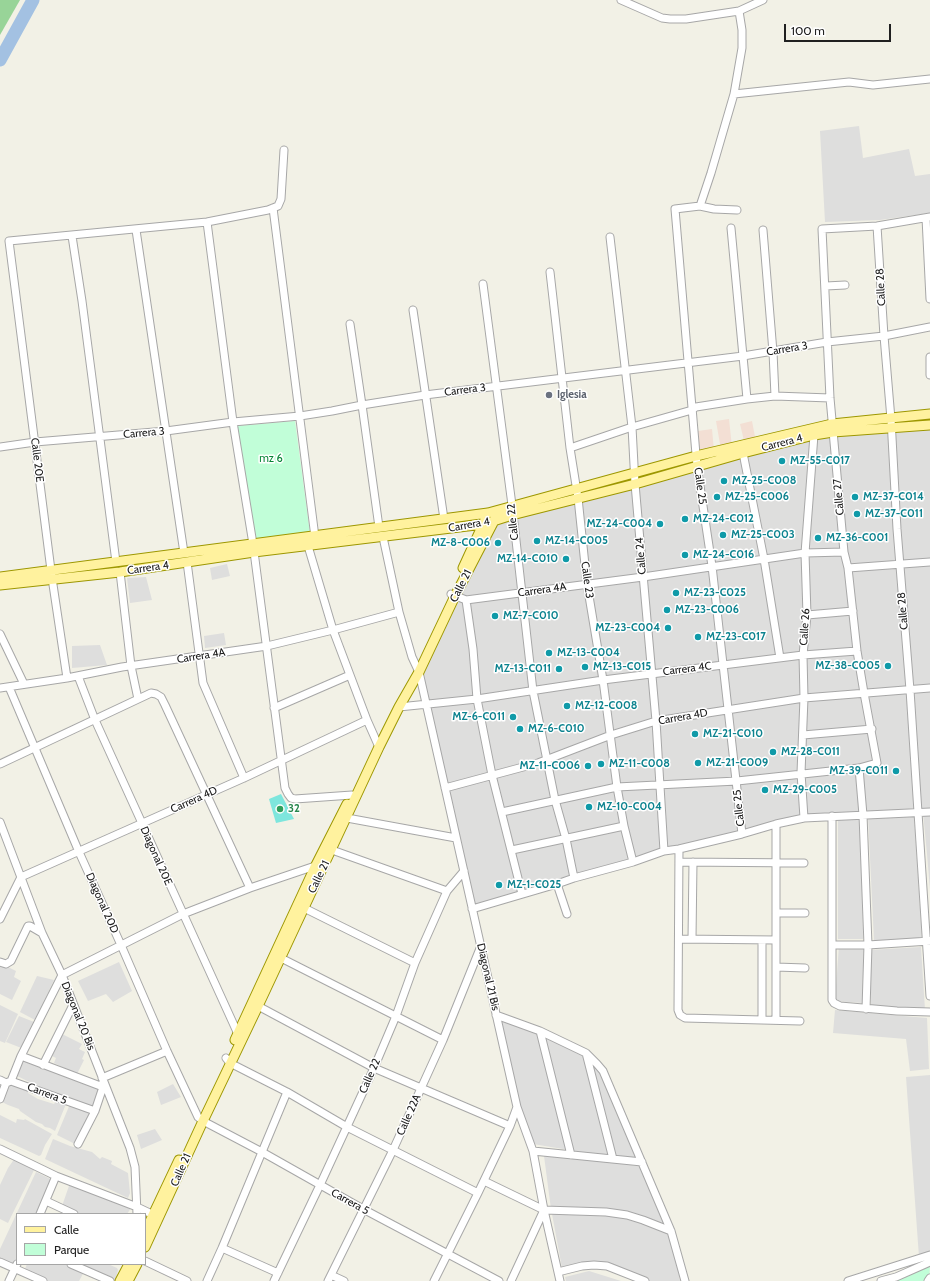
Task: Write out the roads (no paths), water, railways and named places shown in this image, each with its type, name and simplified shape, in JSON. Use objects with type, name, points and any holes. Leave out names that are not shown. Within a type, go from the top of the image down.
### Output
[{"type":"main road","name":"Carrera 4","points":[[892,423],[930,414]]},
{"type":"main road","name":"Carrera 4","points":[[253,548],[308,546],[484,524],[495,520],[512,510],[576,488],[696,456],[832,428],[892,423],[930,425]]},
{"type":"main road","name":"Carrera 4","points":[[0,577],[120,572],[185,558],[253,548],[315,536],[488,513],[498,510],[512,510],[578,498],[635,484],[743,452],[814,435],[832,428]]},
{"type":"main road","name":"Calle 21","points":[[453,595],[495,520],[498,510]]},
{"type":"main road","name":"Calle 21","points":[[146,1244],[156,1216],[200,1119],[281,958],[304,908],[321,864],[332,850],[378,745],[399,707],[453,595],[488,513]]},
{"type":"main road","name":"Carrera 4","points":[[0,584],[116,562],[185,558]]},
{"type":"main road","name":"Calle 21","points":[[228,1061],[238,1034],[321,864],[352,795],[417,669]]},
{"type":"main road","name":"Calle 21","points":[[146,1231],[156,1216]]},
{"type":"main road","points":[[120,1281],[128,1265]]},
{"type":"main road","points":[[128,1281],[136,1265]]},
{"type":"street","points":[[621,0],[662,18],[670,19],[686,19],[740,11],[763,0]]},
{"type":"street","points":[[737,210],[714,209],[700,206],[734,94],[742,48],[740,11]]},
{"type":"street","points":[[734,94],[848,82],[874,85],[930,79]]},
{"type":"street","points":[[116,562],[82,301],[72,236],[207,222],[278,206],[282,199],[284,150]]},
{"type":"street","name":"Calle 25","points":[[700,206],[674,209],[689,362],[697,466],[712,566],[742,834]]},
{"type":"street","points":[[273,208],[315,536]]},
{"type":"street","points":[[877,226],[928,217],[930,299]]},
{"type":"street","points":[[207,222],[233,422],[267,646],[285,788],[291,798],[298,799],[352,795]]},
{"type":"street","name":"Calle 27","points":[[859,768],[877,763],[872,729],[864,693],[848,568],[844,552],[832,428],[822,229],[877,226]]},
{"type":"street","name":"Calle 28","points":[[877,226],[884,336],[892,423],[899,564],[929,941],[930,996]]},
{"type":"street","points":[[731,228],[747,399]]},
{"type":"street","points":[[136,230],[204,683],[244,778]]},
{"type":"street","points":[[763,230],[775,396]]},
{"type":"street","name":"Calle 20E","points":[[67,678],[9,241],[72,236]]},
{"type":"street","name":"Calle 24","points":[[610,237],[632,427],[634,472],[656,721],[664,851]]},
{"type":"street","name":"Calle 23","points":[[550,272],[587,584],[603,680],[617,787],[624,826],[633,862]]},
{"type":"street","name":"Calle 22","points":[[483,284],[512,510],[532,691],[574,878]]},
{"type":"street","points":[[826,286],[845,285]]},
{"type":"street","points":[[413,310],[444,519]]},
{"type":"street","points":[[350,324],[379,527]]},
{"type":"street","name":"Carrera 3","points":[[0,447],[35,442],[166,431],[233,422],[300,416],[425,395],[773,352],[827,342],[884,336],[930,327]]},
{"type":"street","points":[[930,357],[930,375]]},
{"type":"street","points":[[570,448],[632,427],[692,410],[696,407],[775,396],[830,398]]},
{"type":"street","name":"Calle 26","points":[[804,818],[801,773],[804,698],[803,655],[807,615],[805,553],[814,435]]},
{"type":"street","points":[[743,452],[764,559],[780,658]]},
{"type":"street","name":"Diagonal 21 Bis","points":[[383,536],[399,612],[417,669],[426,704],[517,1107],[533,1151],[544,1210],[560,1281]]},
{"type":"street","points":[[308,546],[333,630],[378,745]]},
{"type":"street","name":"Carrera 4A","points":[[453,595],[466,600],[643,577],[805,553],[844,552]]},
{"type":"street","points":[[848,568],[930,562]]},
{"type":"street","points":[[120,572],[132,666],[138,699]]},
{"type":"street","points":[[466,600],[473,649],[477,699],[492,775],[522,894]]},
{"type":"street","points":[[807,615],[853,611]]},
{"type":"street","name":"Carrera 4A","points":[[0,688],[132,666],[267,646],[399,612]]},
{"type":"street","points":[[0,634],[24,684]]},
{"type":"street","name":"Carrera 4C","points":[[399,707],[477,699],[603,680],[803,655],[858,650]]},
{"type":"street","points":[[274,708],[350,675]]},
{"type":"street","name":"Diagonal 20E","points":[[78,676],[95,720],[238,1034]]},
{"type":"street","name":"Diagonal 20D","points":[[9,687],[79,852],[167,1051],[200,1119]]},
{"type":"street","name":"Carrera 4D","points":[[445,788],[547,760],[611,735],[656,721],[804,698],[930,688]]},
{"type":"street","points":[[0,764],[138,699],[154,693],[161,697],[165,705],[208,794],[250,888]]},
{"type":"street","name":"Carrera 4D","points":[[21,877],[244,778],[367,720]]},
{"type":"street","points":[[802,736],[872,729]]},
{"type":"street","points":[[502,812],[617,787],[737,781],[859,768],[863,815],[868,945],[866,1009]]},
{"type":"street","points":[[472,909],[633,862],[664,851],[680,849],[804,818],[930,812]]},
{"type":"street","points":[[832,816],[832,1000],[840,1006],[866,1009],[930,1012]]},
{"type":"street","points":[[347,818],[456,838]]},
{"type":"street","name":"Diagonal 20 Bis","points":[[0,822],[42,933],[62,976],[130,1148],[135,1167],[137,1210]]},
{"type":"street","points":[[776,824],[776,1020]]},
{"type":"street","points":[[512,850],[624,826]]},
{"type":"street","points":[[680,849],[678,1010],[682,1016],[685,1018],[800,1021]]},
{"type":"street","points":[[332,850],[447,892]]},
{"type":"street","points":[[680,862],[804,863]]},
{"type":"street","points":[[692,939],[693,862]]},
{"type":"street","points":[[0,1099],[6,1081],[21,1056],[62,976],[183,914],[250,888],[321,864]]},
{"type":"street","name":"Calle 22","points":[[274,1281],[320,1186],[374,1068],[396,1016],[415,964],[447,892],[464,871]]},
{"type":"street","points":[[0,919],[21,877]]},
{"type":"street","points":[[557,884],[567,914]]},
{"type":"street","points":[[304,908],[415,964]]},
{"type":"street","points":[[776,913],[805,913]]},
{"type":"street","points":[[2,962],[9,963],[11,961],[28,927],[30,926],[42,933]]},
{"type":"street","points":[[679,939],[776,940]]},
{"type":"street","points":[[762,940],[762,1020]]},
{"type":"street","points":[[832,945],[868,945],[929,941]]},
{"type":"street","name":"Calle 22A","points":[[329,1278],[393,1150],[443,1040],[481,946]]},
{"type":"street","points":[[281,958],[443,1040]]},
{"type":"street","points":[[776,967],[805,968]]},
{"type":"street","points":[[43,1065],[73,1005]]},
{"type":"street","points":[[258,1006],[374,1068],[510,1126]]},
{"type":"street","points":[[496,1015],[540,1031],[586,1053],[603,1071],[671,1232],[685,1281]]},
{"type":"street","points":[[540,1031],[571,1154]]},
{"type":"street","points":[[78,1144],[95,1111],[103,1087],[102,1078],[167,1051]]},
{"type":"street","points":[[586,1053],[613,1159]]},
{"type":"street","points":[[21,1056],[103,1087]]},
{"type":"street","points":[[228,1061],[347,1127],[478,1193]]},
{"type":"street","name":"Carrera 5","points":[[6,1081],[95,1111]]},
{"type":"street","points":[[207,1281],[286,1092]]},
{"type":"street","points":[[434,1281],[484,1181],[510,1126],[517,1107]]},
{"type":"street","name":"Carrera 5","points":[[200,1119],[262,1152],[320,1186],[499,1281]]},
{"type":"street","points":[[533,1151],[642,1162]]},
{"type":"street","points":[[1,1152],[137,1210],[156,1216]]},
{"type":"street","points":[[40,1213],[56,1176]]},
{"type":"street","points":[[484,1181],[544,1210],[606,1212],[627,1215],[671,1232]]},
{"type":"street","points":[[46,1201],[72,1213]]},
{"type":"street","points":[[511,1281],[544,1210]]},
{"type":"street","points":[[222,1248],[278,1273]]},
{"type":"street","points":[[848,1281],[930,1255]]},
{"type":"street","points":[[146,1261],[187,1281]]},
{"type":"street","points":[[0,1262],[16,1266],[43,1281]]},
{"type":"street","points":[[881,1281],[897,1279],[930,1262]]},
{"type":"street","points":[[73,1265],[110,1281]]},
{"type":"street","points":[[9,1281],[16,1266]]},
{"type":"street","points":[[558,1272],[582,1266],[607,1266],[645,1281]]},
{"type":"street","points":[[329,1278],[344,1281]]},
{"type":"waterway","points":[[0,60],[33,0]]},
{"type":"place","name":"Iglesia","points":[[549,395]]},
{"type":"place","name":"MZ-55-C017","points":[[782,461]]},
{"type":"place","name":"MZ-25-C008","points":[[724,481]]},
{"type":"place","name":"MZ-25-C006","points":[[717,497]]},
{"type":"place","name":"MZ-37-C014","points":[[855,497]]},
{"type":"place","name":"MZ-37-C011","points":[[857,514]]},
{"type":"place","name":"MZ-24-C012","points":[[685,519]]},
{"type":"place","name":"MZ-24-C004","points":[[660,524]]},
{"type":"place","name":"MZ-25-C003","points":[[723,535]]},
{"type":"place","name":"MZ-36-C001","points":[[818,538]]},
{"type":"place","name":"MZ-14-C005","points":[[537,541]]},
{"type":"place","name":"MZ-8-C006","points":[[498,543]]},
{"type":"place","name":"MZ-24-C016","points":[[685,555]]},
{"type":"place","name":"MZ-14-C010","points":[[566,559]]},
{"type":"place","name":"MZ-23-C025","points":[[676,593]]},
{"type":"place","name":"MZ-23-C006","points":[[667,610]]},
{"type":"place","name":"MZ-7-C010","points":[[495,616]]},
{"type":"place","name":"MZ-23-C004","points":[[668,628]]},
{"type":"place","name":"MZ-23-C017","points":[[698,637]]},
{"type":"place","name":"MZ-13-C004","points":[[549,653]]},
{"type":"place","name":"MZ-38-C005","points":[[888,666]]},
{"type":"place","name":"MZ-13-C015","points":[[585,667]]},
{"type":"place","name":"MZ-13-C011","points":[[559,669]]},
{"type":"place","name":"MZ-12-C008","points":[[567,706]]},
{"type":"place","name":"MZ-6-C011","points":[[513,717]]},
{"type":"place","name":"MZ-6-C010","points":[[520,729]]},
{"type":"place","name":"MZ-21-C010","points":[[695,734]]},
{"type":"place","name":"MZ-28-C011","points":[[773,752]]},
{"type":"place","name":"MZ-21-C009","points":[[698,763]]},
{"type":"place","name":"MZ-11-C008","points":[[601,764]]},
{"type":"place","name":"MZ-11-C006","points":[[588,766]]},
{"type":"place","name":"MZ-39-C011","points":[[896,771]]},
{"type":"place","name":"MZ-29-C005","points":[[765,790]]},
{"type":"place","name":"MZ-10-C004","points":[[589,807]]},
{"type":"place","name":"32","points":[[280,809]]},
{"type":"place","name":"MZ-1-C025","points":[[499,885]]},
{"type":"park label","name":"mz 6","points":[[271,459]]}]
